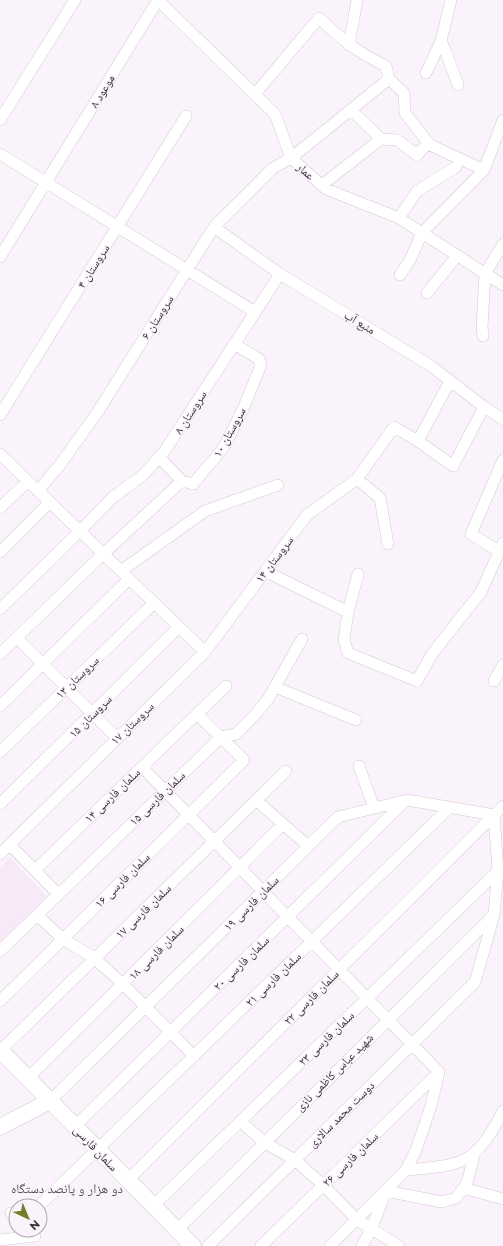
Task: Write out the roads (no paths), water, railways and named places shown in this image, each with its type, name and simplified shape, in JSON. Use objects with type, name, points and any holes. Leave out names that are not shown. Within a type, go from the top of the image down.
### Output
[{"type":"street","points":[[0,120],[75,0]]},
{"type":"street","name":"عمار","points":[[158,0],[275,114],[291,158],[322,185],[342,196],[399,218],[503,285]]},
{"type":"street","name":"موعود ۸","points":[[0,257],[158,0]]},
{"type":"street","points":[[348,45],[357,0]]},
{"type":"street","points":[[426,73],[440,41],[451,0]]},
{"type":"street","points":[[255,94],[319,18],[348,45],[363,56],[386,66],[389,79],[404,93],[405,113],[428,143],[484,170]]},
{"type":"street","points":[[440,41],[445,50],[458,85]]},
{"type":"street","name":"سروستان ۶","points":[[38,491],[59,466],[97,413],[214,227],[273,168],[291,158],[389,79]]},
{"type":"street","points":[[351,110],[381,139],[397,140],[417,155],[428,143]]},
{"type":"street","name":"سروستان ۴","points":[[0,415],[186,116]]},
{"type":"street","points":[[400,275],[410,260],[422,233],[484,170],[503,120]]},
{"type":"street","points":[[322,185],[381,139]]},
{"type":"street","points":[[0,154],[255,312]]},
{"type":"street","points":[[399,218],[417,191],[456,167]]},
{"type":"street","name":"منبع آب","points":[[214,227],[280,274],[431,366],[484,407],[503,419]]},
{"type":"street","points":[[483,336],[485,274],[503,244]]},
{"type":"street","points":[[427,293],[457,256]]},
{"type":"street","name":"سروستان ۸","points":[[0,609],[112,498],[143,475],[159,457],[280,274]]},
{"type":"street","name":"سروستان ۱۰","points":[[182,481],[193,484],[224,447],[243,409],[262,365],[259,359],[234,344]]},
{"type":"street","points":[[450,381],[418,441],[453,466],[484,407]]},
{"type":"street","name":"سروستان ۱۴","points":[[205,652],[306,515],[357,479],[394,427],[418,441]]},
{"type":"street","points":[[0,455],[205,652]]},
{"type":"street","points":[[0,654],[103,554],[182,481],[159,457]]},
{"type":"street","points":[[358,574],[348,612],[344,640],[348,653],[417,681],[432,654],[481,592],[501,548],[471,534],[503,460]]},
{"type":"street","points":[[357,479],[380,498],[388,544]]},
{"type":"street","points":[[0,508],[28,481]]},
{"type":"street","points":[[121,571],[205,510],[278,485]]},
{"type":"street","points":[[0,552],[50,502]]},
{"type":"street","points":[[265,570],[348,612]]},
{"type":"street","points":[[0,706],[129,579]]},
{"type":"street","name":"سروستان ۱۳","points":[[0,752],[154,603]]},
{"type":"street","name":"سروستان ۱۵","points":[[0,804],[179,627]]},
{"type":"street","points":[[17,638],[117,738]]},
{"type":"street","name":"سلمان فارسی ۱۵","points":[[0,951],[221,737],[236,734],[254,716],[268,699],[302,639]]},
{"type":"street","name":"سروستان ۱۷","points":[[10,845],[205,652]]},
{"type":"street","points":[[494,681],[503,665]]},
{"type":"street","name":"سلمان فارسی ۱۴","points":[[35,870],[226,686]]},
{"type":"street","points":[[275,687],[356,720]]},
{"type":"street","points":[[197,714],[221,737]]},
{"type":"street","name":"سلمان فارسی ۱۶","points":[[0,1001],[244,760],[221,737]]},
{"type":"street","points":[[359,766],[374,808]]},
{"type":"street","points":[[142,767],[366,999],[439,1072],[431,1106],[416,1150],[406,1170],[330,1246]]},
{"type":"street","name":"سلمان فارسی ۱۷","points":[[0,1050],[286,771]]},
{"type":"street","points":[[256,800],[308,846]]},
{"type":"street","name":"سلمان فارسی ۱۹","points":[[50,1101],[338,817],[406,800],[494,815]]},
{"type":"street","name":"سلمان فارسی ۲۰","points":[[75,1126],[406,800]]},
{"type":"street","points":[[494,915],[498,871],[494,815],[503,806]]},
{"type":"street","name":"سلمان فارسی ۲۱","points":[[47,1198],[449,808]]},
{"type":"street","name":"سلمان فارسی ۲۲","points":[[128,1180],[494,815]]},
{"type":"street","name":"سلمان فارسی ۱۸","points":[[28,1078],[283,824]]},
{"type":"street","points":[[0,854],[10,845],[58,894]]},
{"type":"street","name":"سلمان فارسی ۲۳","points":[[153,1206],[498,871]]},
{"type":"street","points":[[37,914],[62,939],[94,958],[123,984],[194,1056]]},
{"type":"street","name":"دوست محمد سالاری","points":[[208,1246],[475,982],[494,915]]},
{"type":"street","name":"شهید عباس کاظمی نازی","points":[[177,1230],[387,1019],[494,915]]},
{"type":"street","name":"سلمان فارسی","points":[[0,1050],[193,1246]]},
{"type":"street","name":"سلمان فارسی ۲۶","points":[[261,1246],[439,1072]]},
{"type":"street","points":[[0,1127],[50,1101]]},
{"type":"street","points":[[406,1170],[431,1168],[463,1161],[474,1154],[490,1136],[503,1111]]},
{"type":"street","points":[[240,1121],[264,1142],[295,1160],[323,1185],[357,1220],[399,1246]]},
{"type":"street","points":[[386,1191],[442,1202],[456,1198],[467,1183],[474,1154]]},
{"type":"street","points":[[463,1188],[503,1199]]},
{"type":"street","points":[[362,1246],[371,1230],[386,1191]]},
{"type":"street","points":[[0,1240],[24,1238]]},
{"type":"district","name":"دو هزار و پانصد دستگاه","points":[[67,1188]]}]
